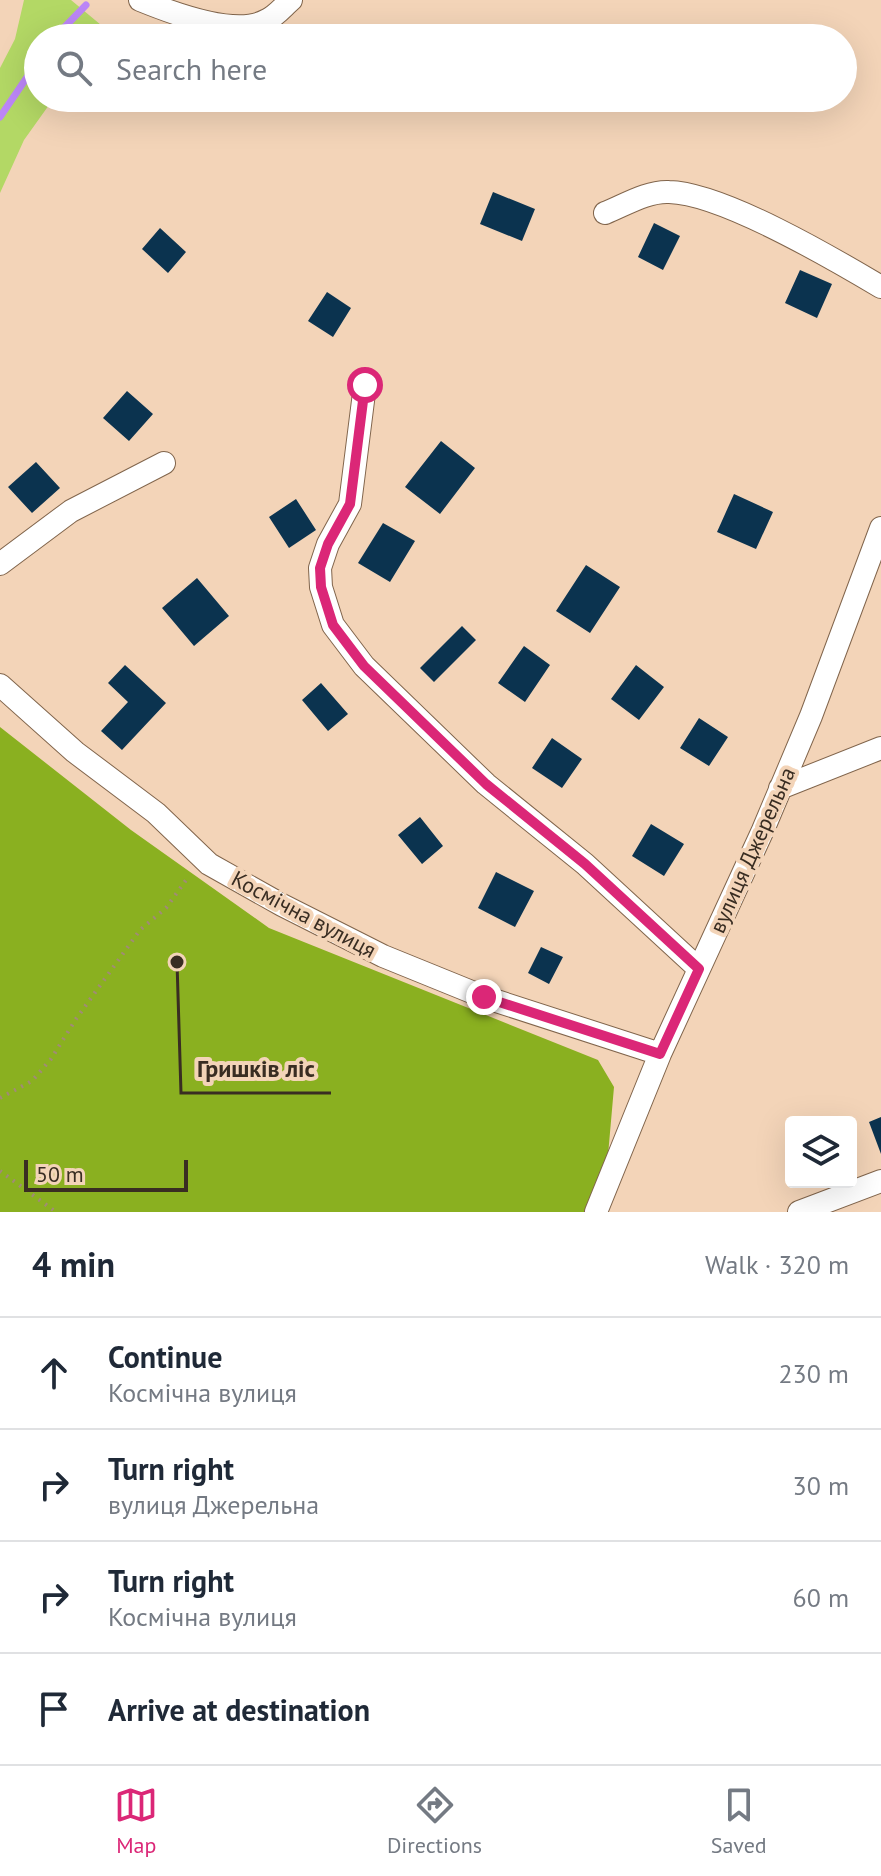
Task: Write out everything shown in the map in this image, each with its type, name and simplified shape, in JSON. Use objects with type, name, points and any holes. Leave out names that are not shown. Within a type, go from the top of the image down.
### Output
[{"type":"street","points":[[140,0],[219,24]]},
{"type":"street","points":[[256,24],[267,20],[291,0]]},
{"type":"street","points":[[605,213],[649,195],[669,192],[699,198],[729,208],[837,260],[881,287]]},
{"type":"street","points":[[365,385],[350,504],[328,544],[320,568],[321,587],[333,625],[364,666],[486,784],[585,864],[699,969]]},
{"type":"street","points":[[0,564],[71,511],[164,463]]},
{"type":"street","name":"вулиця Джерельна","points":[[596,1212],[660,1054],[811,716],[881,528]]},
{"type":"street","name":"Космічна вулиця","points":[[0,685],[75,752],[156,813],[202,857],[282,905],[383,956],[484,997],[660,1054]]},
{"type":"street","points":[[780,788],[881,748]]},
{"type":"street","points":[[799,1212],[881,1181]]},
{"type":"path","points":[[0,1098],[32,1081],[51,1059],[140,930],[166,908],[202,857]]},
{"type":"path","points":[[0,1171],[56,1212]]},
{"type":"green space","points":[[24,0],[71,0],[100,24],[24,24],[24,112],[44,112],[24,140],[0,193],[0,68],[15,39]]},
{"type":"green space","points":[[0,727],[131,830],[269,928],[598,1060],[614,1087],[603,1212],[0,1212]]},
{"type":"building","points":[[493,192],[535,209],[522,241],[480,224]]},
{"type":"building","points":[[654,223],[680,236],[663,270],[638,257]]},
{"type":"building","points":[[160,228],[186,252],[168,273],[142,249]]},
{"type":"building","points":[[800,270],[832,284],[817,318],[785,303]]},
{"type":"building","points":[[327,292],[351,308],[333,337],[308,321]]},
{"type":"building","points":[[127,391],[153,414],[129,441],[103,418]]},
{"type":"building","points":[[441,441],[475,468],[440,514],[405,487]]},
{"type":"building","points":[[36,462],[60,488],[32,513],[8,487]]},
{"type":"building","points":[[734,494],[773,512],[756,549],[717,532]]},
{"type":"building","points":[[296,499],[316,530],[289,548],[269,517]]},
{"type":"building","points":[[383,523],[415,541],[390,582],[358,563]]},
{"type":"building","points":[[586,565],[620,587],[590,633],[556,611]]},
{"type":"building","points":[[197,578],[229,616],[194,646],[162,608]]},
{"type":"building","points":[[462,626],[476,640],[434,682],[420,668]]},
{"type":"building","points":[[524,646],[550,665],[525,702],[498,683]]},
{"type":"building","points":[[125,665],[166,703],[122,750],[101,731],[128,702],[108,683]]},
{"type":"building","points":[[636,665],[664,687],[639,720],[611,699]]},
{"type":"building","points":[[321,683],[348,714],[328,731],[302,700]]},
{"type":"building","points":[[699,718],[728,737],[709,766],[680,748]]},
{"type":"building","points":[[552,738],[582,759],[562,788],[532,768]]},
{"type":"building","points":[[420,817],[443,846],[422,864],[398,835]]},
{"type":"building","points":[[651,824],[684,844],[664,876],[632,856]]},
{"type":"building","points":[[496,872],[534,891],[515,927],[478,908]]},
{"type":"building","points":[[541,947],[563,957],[549,984],[528,973]]},
{"type":"building","points":[[881,1117],[881,1154],[869,1122]]},
{"type":"waterway","points":[[68,24],[86,5]]},
{"type":"waterway","points":[[0,117],[24,82]]},
{"type":"place","name":"Гришків ліс","points":[[177,962]]},
{"type":"route","points":[[365,385],[350,504],[328,544],[320,568],[321,587],[333,625],[364,666],[486,784],[585,864],[699,969],[660,1054],[484,997]]}]
